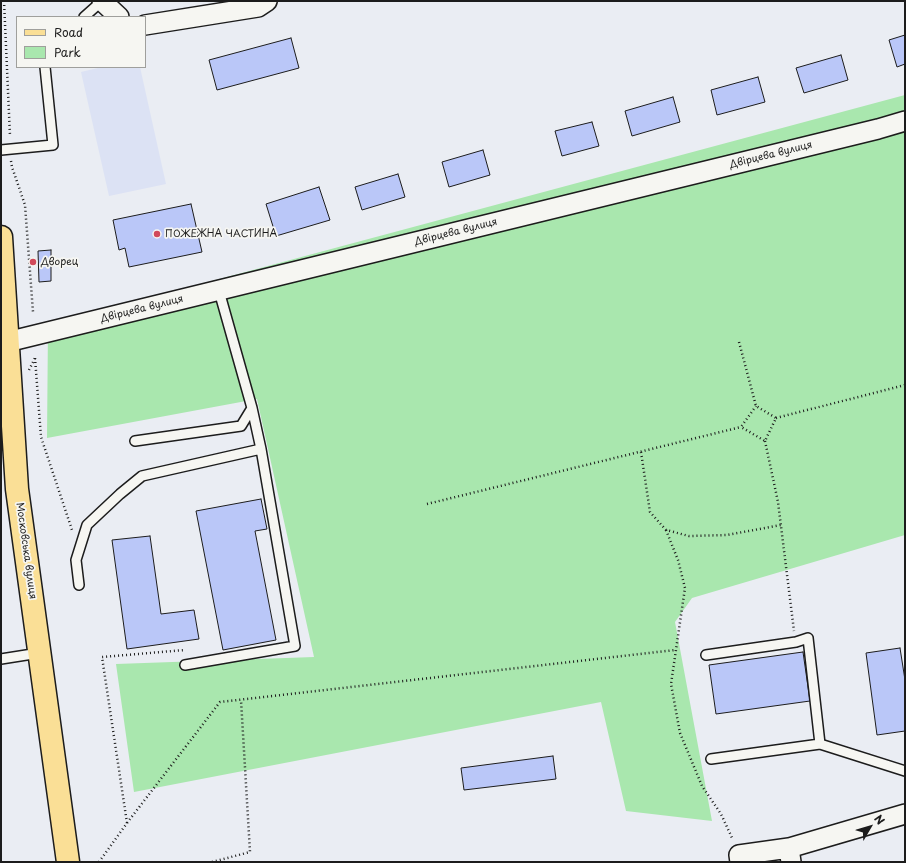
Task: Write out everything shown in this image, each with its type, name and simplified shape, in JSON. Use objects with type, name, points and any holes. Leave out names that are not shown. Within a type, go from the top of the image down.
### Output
[{"type":"main road","name":"Московська вулиця","points":[[1,237],[5,349],[18,489],[68,862]]},
{"type":"street","points":[[102,1],[118,16]]},
{"type":"street","points":[[146,25],[258,7],[267,1]]},
{"type":"street","name":"Двірцева вулиця","points":[[5,349],[219,290],[878,129],[905,121]]},
{"type":"street","points":[[740,858],[790,855],[905,814]]},
{"type":"lane","points":[[85,16],[102,1]]},
{"type":"lane","points":[[1,150],[53,145],[45,68]]},
{"type":"lane","points":[[185,665],[295,646],[261,449],[252,408],[219,290]]},
{"type":"lane","points":[[135,441],[240,426],[252,408]]},
{"type":"lane","points":[[79,585],[76,560],[87,525],[142,476],[261,449]]},
{"type":"lane","points":[[706,654],[796,642],[808,638],[820,744]]},
{"type":"lane","points":[[1,658],[39,653]]},
{"type":"lane","points":[[711,759],[820,744],[905,771]]},
{"type":"path","points":[[4,1],[10,137]]},
{"type":"path","points":[[11,160],[25,205],[33,312]]},
{"type":"path","points":[[739,342],[756,406],[776,418],[905,385]]},
{"type":"path","points":[[35,358],[41,437],[79,550]]},
{"type":"path","points":[[427,504],[741,427],[756,406]]},
{"type":"path","points":[[776,418],[765,441],[778,502],[796,642]]},
{"type":"path","points":[[741,427],[765,441]]},
{"type":"path","points":[[641,452],[650,512],[666,530],[678,560],[685,588],[671,684],[680,733],[702,786],[721,814],[740,858]]},
{"type":"path","points":[[666,530],[689,536],[727,535],[781,525]]},
{"type":"path","points":[[127,823],[102,657],[185,650]]},
{"type":"path","points":[[99,862],[220,702],[675,650]]},
{"type":"path","points":[[212,862],[250,852],[241,700]]},
{"type":"shaded area","points":[[98,68],[140,68],[166,184],[109,196],[81,72]]},
{"type":"green space","points":[[905,95],[905,535],[692,598],[675,622],[712,821],[626,811],[601,702],[134,792],[116,664],[314,657],[257,399],[47,438],[48,325]]},
{"type":"building","points":[[905,35],[905,64],[897,67],[889,40]]},
{"type":"building","points":[[291,38],[299,68],[217,90],[209,60]]},
{"type":"building","points":[[841,55],[848,80],[804,93],[796,68]]},
{"type":"building","points":[[758,77],[765,102],[717,115],[711,90]]},
{"type":"building","points":[[673,97],[680,122],[632,136],[625,111]]},
{"type":"building","points":[[592,122],[599,146],[562,156],[555,131]]},
{"type":"building","points":[[483,150],[490,175],[449,187],[442,162]]},
{"type":"building","points":[[398,174],[405,197],[362,210],[355,187]]},
{"type":"building","points":[[319,187],[330,220],[276,236],[266,204]]},
{"type":"building","name":"ПОЖЕЖНА ЧАСТИНА","points":[[191,204],[202,252],[129,267],[125,248],[119,250],[113,220]]},
{"type":"building","points":[[51,250],[51,281],[39,282],[38,251]]},
{"type":"building","points":[[261,499],[267,529],[255,531],[276,640],[223,650],[196,511]]},
{"type":"building","points":[[150,536],[161,614],[194,610],[199,639],[127,649],[112,540]]},
{"type":"building","points":[[900,648],[905,680],[905,731],[877,735],[866,653]]},
{"type":"building","points":[[803,652],[810,701],[716,714],[709,665]]},
{"type":"building","points":[[553,756],[556,779],[464,790],[461,768]]},
{"type":"place","name":"ПОЖЕЖНА ЧАСТИНА","points":[[157,234]]},
{"type":"place","name":"Дворец","points":[[33,262]]}]
